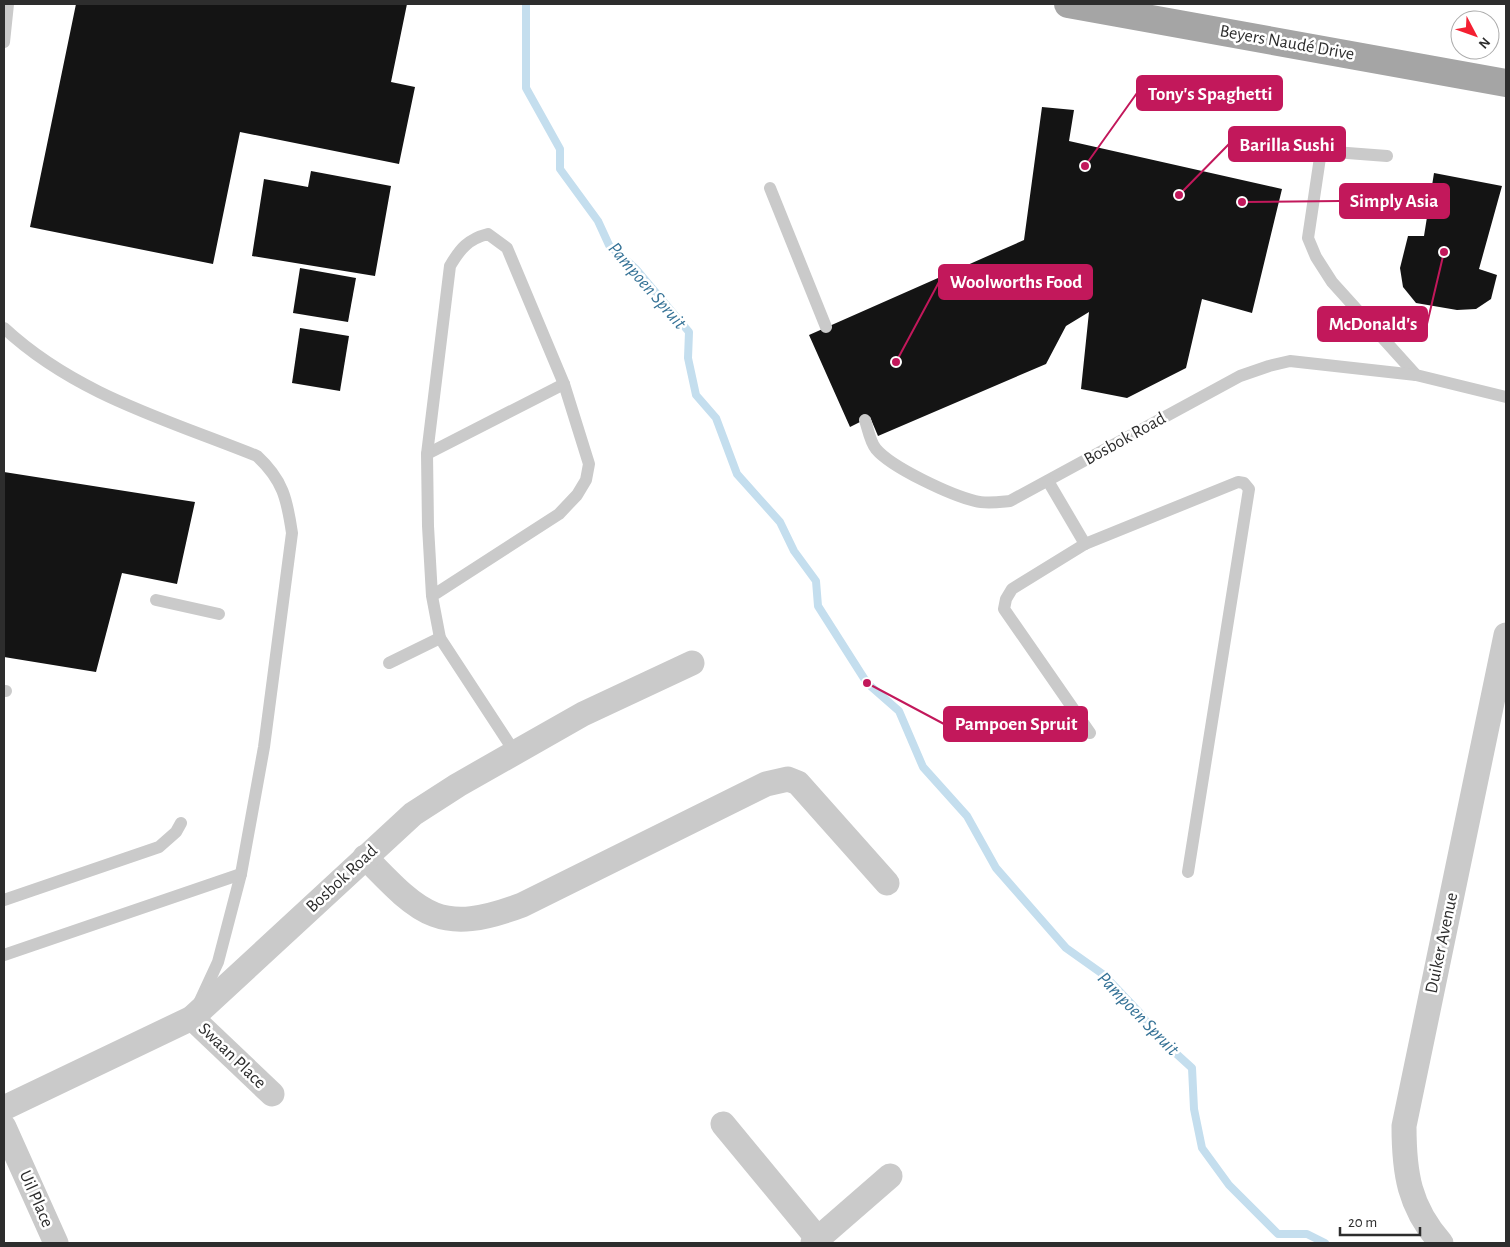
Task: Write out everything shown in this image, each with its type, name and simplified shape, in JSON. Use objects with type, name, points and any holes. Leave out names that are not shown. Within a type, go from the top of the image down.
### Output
[{"type":"main road","name":"Beyers Naudé Drive","points":[[1068,4],[1506,83]]},
{"type":"street","name":"Duiker Avenue","points":[[1441,1243],[1424,1224],[1407,1180],[1404,1126],[1506,635]]},
{"type":"street","name":"Bosbok Road","points":[[4,1108],[192,1018],[413,814],[514,751],[583,714],[692,663]]},
{"type":"street","points":[[366,857],[402,895],[419,908],[431,914],[474,920],[522,905],[766,784],[788,779],[798,784],[887,883]]},
{"type":"street","name":"Swaan Place","points":[[192,1018],[272,1094]]},
{"type":"street","points":[[723,1124],[815,1241],[890,1176]]},
{"type":"street","name":"Uil Place","points":[[4,1127],[56,1243]]},
{"type":"lane","points":[[4,42],[8,4]]},
{"type":"lane","points":[[1387,156],[1321,151],[1308,238],[1316,257],[1332,282],[1416,375]]},
{"type":"lane","points":[[770,188],[826,327]]},
{"type":"lane","points":[[432,596],[559,514],[577,495],[586,480],[589,464],[564,384],[507,248],[488,234],[475,238],[460,248],[450,266],[427,454],[428,526],[432,596],[440,638],[514,751]]},
{"type":"lane","points":[[4,328],[27,350],[86,387],[140,412],[257,456],[270,468],[280,483],[288,505],[292,533],[264,747],[241,874],[218,962],[192,1018]]},
{"type":"lane","name":"Bosbok Road","points":[[865,420],[874,447],[886,458],[951,494],[977,502],[1010,501],[1240,376],[1290,361],[1416,375],[1506,397]]},
{"type":"lane","points":[[427,454],[564,384]]},
{"type":"lane","points":[[1048,481],[1085,544]]},
{"type":"lane","points":[[1090,733],[1004,609],[1006,599],[1012,590],[1085,544],[1238,482],[1244,483],[1250,488],[1188,872]]},
{"type":"lane","points":[[156,600],[219,614]]},
{"type":"lane","points":[[390,663],[440,638]]},
{"type":"lane","points":[[4,900],[158,846],[176,832],[181,823]]},
{"type":"lane","points":[[4,954],[241,874]]},
{"type":"building","points":[[76,4],[407,4],[391,82],[415,87],[399,164],[240,132],[213,264],[30,227]]},
{"type":"building","points":[[1042,107],[1074,110],[1069,141],[1282,189],[1252,313],[1202,299],[1186,368],[1127,398],[1081,389],[1089,312],[1066,326],[1046,364],[878,436],[870,417],[850,427],[809,335],[1024,240]]},
{"type":"building","points":[[311,171],[391,186],[375,276],[252,256],[264,179],[308,187]]},
{"type":"building","points":[[1434,173],[1502,186],[1479,269],[1497,275],[1491,299],[1476,309],[1457,310],[1416,303],[1403,287],[1400,268],[1408,236],[1424,236]]},
{"type":"building","points":[[300,268],[356,278],[348,322],[293,313]]},
{"type":"building","points":[[300,328],[349,336],[340,391],[292,383]]},
{"type":"building","points":[[4,472],[195,502],[177,584],[122,573],[96,672],[4,657]]},
{"type":"waterway","name":"Pampoen Spruit","points":[[526,4],[526,88],[560,149],[560,169],[598,221],[609,245],[636,269],[689,332],[688,358],[696,395],[716,418],[737,474],[780,522],[794,551],[816,581],[818,606],[867,683],[899,711],[923,767],[967,816],[996,868],[1066,948],[1104,975],[1139,1012],[1159,1038],[1192,1068],[1194,1109],[1202,1148],[1229,1185],[1278,1234],[1307,1234],[1325,1243]]},
{"type":"place","name":"Tony's Spaghetti","points":[[1085,166]]},
{"type":"place","name":"Barilla Sushi","points":[[1179,195]]},
{"type":"place","name":"Simply Asia","points":[[1242,202]]},
{"type":"place","name":"McDonald's","points":[[1444,252]]},
{"type":"place","name":"Woolworths Food","points":[[896,362]]},
{"type":"place","name":"Pampoen Spruit","points":[[867,683]]}]
